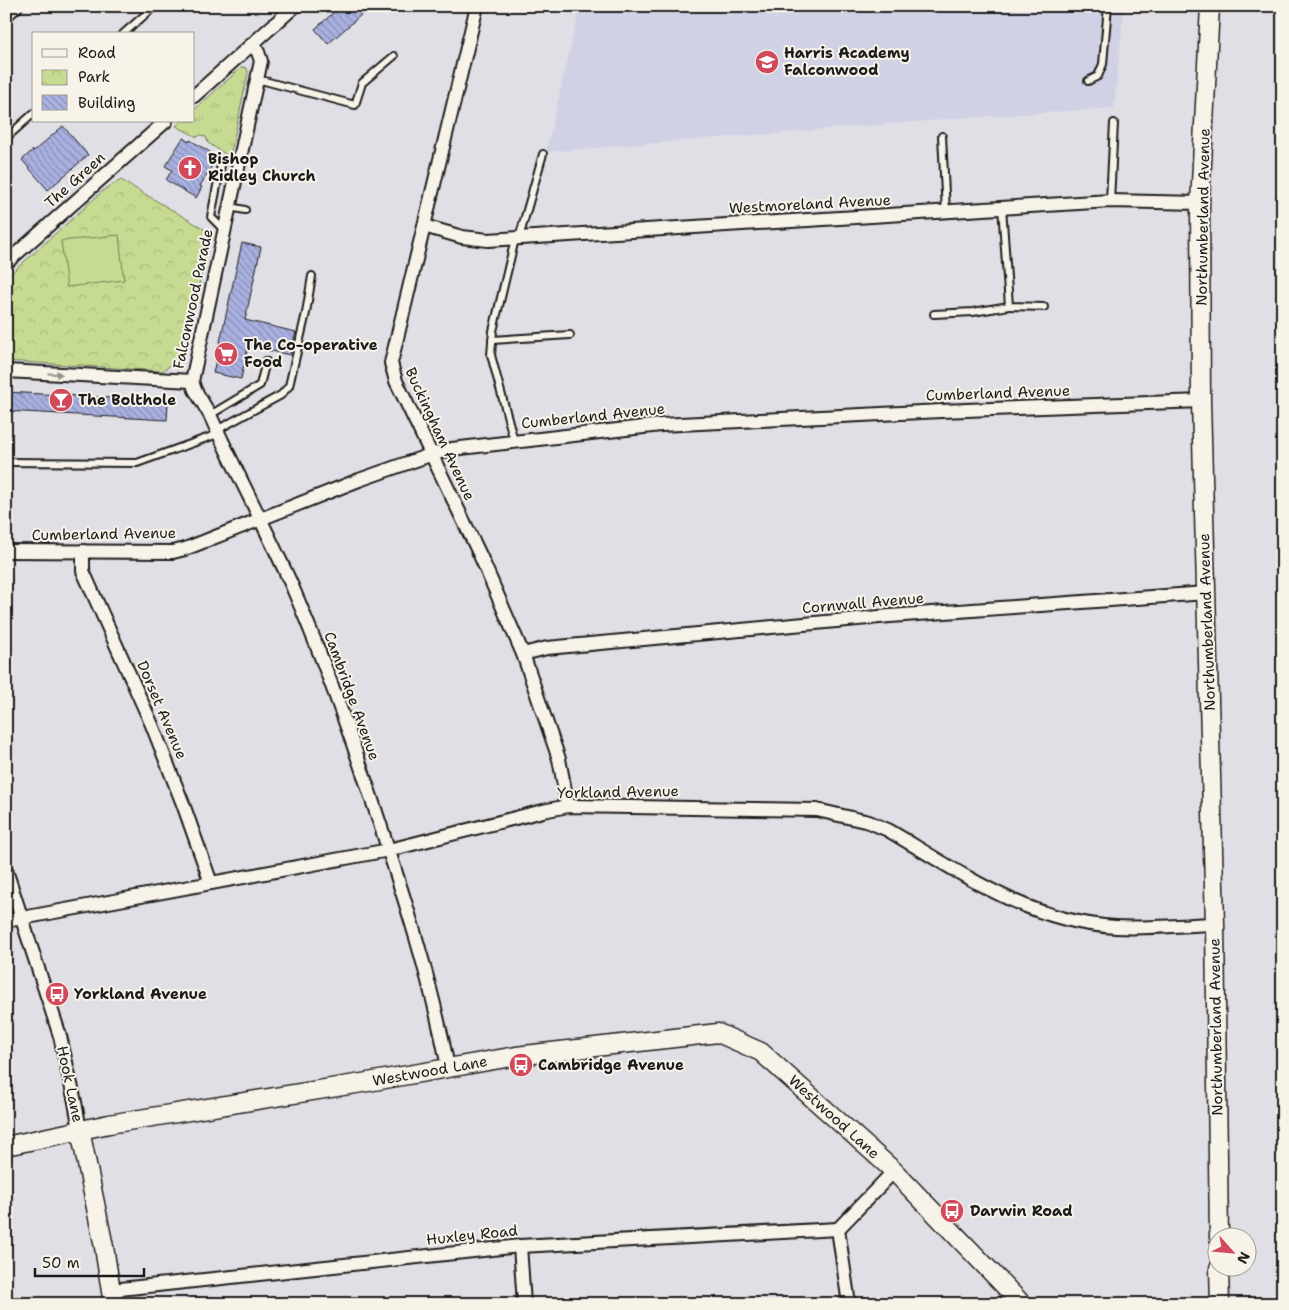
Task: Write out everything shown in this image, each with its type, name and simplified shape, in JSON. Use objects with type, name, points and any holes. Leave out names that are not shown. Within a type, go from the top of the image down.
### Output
[{"type":"street","points":[[6,15],[16,6]]},
{"type":"street","points":[[195,95],[295,6]]},
{"type":"street","name":"Buckingham Avenue","points":[[477,6],[391,363],[396,381],[430,455],[480,555],[523,654],[559,759],[568,806]]},
{"type":"street","name":"Northumberland Avenue","points":[[1210,6],[1200,203],[1201,401],[1215,924],[1219,1228]]},
{"type":"street","name":"Falconwood Parade","points":[[6,371],[192,381],[261,61],[258,52],[252,44]]},
{"type":"street","name":"The Green","points":[[6,263],[165,122]]},
{"type":"street","name":"Westmoreland Avenue","points":[[424,226],[476,239],[517,238],[1110,201],[1200,203]]},
{"type":"street","name":"Cambridge Avenue","points":[[192,381],[291,584],[348,728],[423,959],[448,1067]]},
{"type":"street","name":"Cumberland Avenue","points":[[6,551],[173,552],[430,455],[452,449],[514,441],[661,425],[941,411],[1201,401]]},
{"type":"street","name":"Dorset Avenue","points":[[83,551],[83,571],[152,725],[211,883]]},
{"type":"street","name":"Cornwall Avenue","points":[[523,654],[547,648],[880,617],[1206,593]]},
{"type":"street","name":"Yorkland Avenue","points":[[6,921],[389,850],[543,810],[568,806],[817,810],[869,822],[888,830],[998,894],[1044,914],[1116,927],[1215,924]]},
{"type":"street","name":"Hook Lane","points":[[6,870],[60,1036],[75,1102],[112,1297]]},
{"type":"street","name":"Westwood Lane","points":[[6,1146],[80,1130],[534,1053],[718,1033],[761,1052],[894,1171],[1022,1304]]},
{"type":"street","points":[[850,1304],[838,1229],[894,1171]]},
{"type":"street","name":"Huxley Road","points":[[112,1297],[520,1246],[838,1229]]},
{"type":"street","points":[[520,1246],[524,1304]]},
{"type":"street","points":[[1219,1278],[1220,1304]]},
{"type":"lane","points":[[125,32],[155,6]]},
{"type":"lane","points":[[1088,80],[1098,76],[1103,64],[1108,6]]},
{"type":"lane","points":[[257,80],[355,105],[362,83],[394,56]]},
{"type":"lane","points":[[6,138],[32,115]]},
{"type":"lane","points":[[1110,201],[1114,123]]},
{"type":"lane","points":[[942,136],[946,212]]},
{"type":"lane","points":[[514,441],[491,355],[492,340],[517,238],[543,154]]},
{"type":"lane","points":[[222,160],[211,217],[225,231]]},
{"type":"lane","points":[[230,207],[245,210]]},
{"type":"lane","points":[[1002,207],[1008,306]]},
{"type":"lane","points":[[6,462],[138,463],[218,432],[281,395],[286,391],[291,381],[312,276]]},
{"type":"lane","points":[[934,314],[973,312],[1008,306],[1044,307]]},
{"type":"lane","points":[[492,340],[570,335]]},
{"type":"lane","points":[[210,415],[260,386],[266,361]]},
{"type":"shaded area","name":"Harris Academy Falconwood","points":[[580,6],[1124,6],[1114,108],[963,118],[546,152]]},
{"type":"green space","points":[[242,67],[247,68],[248,73],[230,157],[208,143],[206,137],[201,135],[197,137],[176,126],[180,122],[195,122],[195,109]]},
{"type":"green space","points":[[121,180],[211,233],[183,355],[163,371],[6,361],[6,278],[105,189]]},
{"type":"green space","points":[[119,235],[124,280],[67,287],[61,241]]},
{"type":"building","points":[[341,6],[371,6],[328,44],[315,29]]},
{"type":"building","points":[[63,126],[88,155],[48,190],[22,160]]},
{"type":"building","name":"Bishop Ridley Church","points":[[183,138],[189,142],[190,140],[215,157],[196,198],[166,180],[172,170],[165,166]]},
{"type":"building","points":[[242,243],[261,247],[245,320],[296,332],[290,355],[248,346],[241,379],[213,373]]},
{"type":"building","points":[[6,392],[168,401],[167,420],[6,411]]},
{"type":"place","name":"Harris Academy Falconwood","points":[[767,62]]},
{"type":"place","name":"Bishop Ridley Church","points":[[190,168]]},
{"type":"place","name":"The Co-operative Food","points":[[226,354]]},
{"type":"place","name":"The Bolthole","points":[[61,400]]},
{"type":"place","name":"Yorkland Avenue","points":[[57,994]]},
{"type":"place","name":"Cambridge Avenue","points":[[521,1065]]},
{"type":"place","name":"Darwin Road","points":[[952,1211]]}]
